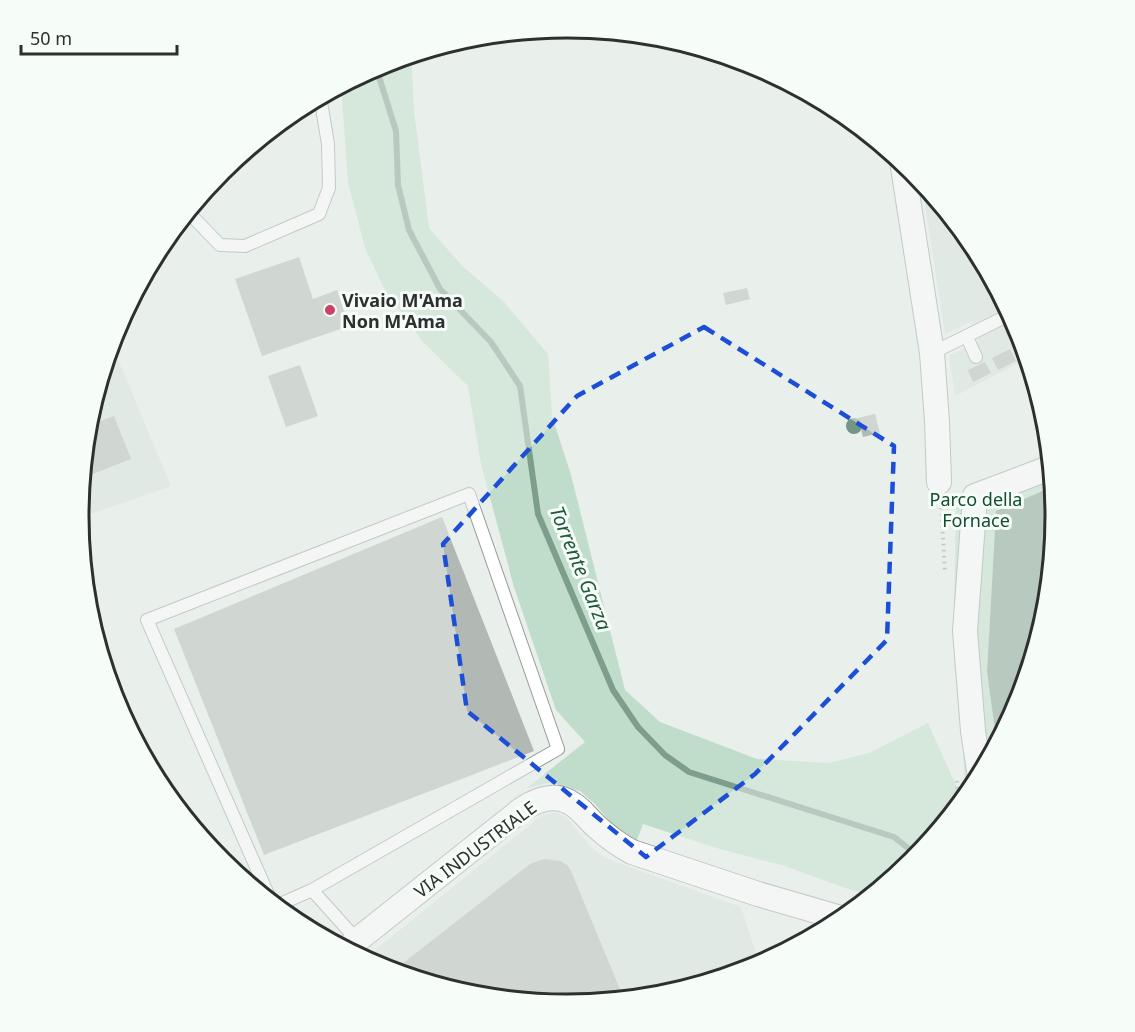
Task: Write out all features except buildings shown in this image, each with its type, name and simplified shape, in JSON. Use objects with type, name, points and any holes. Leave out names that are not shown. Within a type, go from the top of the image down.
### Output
[{"type":"street","points":[[904,176],[932,353],[939,482]]},
{"type":"street","points":[[978,762],[965,631],[975,496],[1043,469]]},
{"type":"street","name":"VIA INDUSTRIALE","points":[[353,943],[521,810],[543,799],[554,798],[574,805],[613,841],[632,852],[762,903],[829,916]]},
{"type":"lane","points":[[194,218],[220,245],[245,246],[319,214],[329,188],[328,144],[322,106]]},
{"type":"lane","points":[[932,353],[1003,318]]},
{"type":"lane","points":[[967,337],[976,357]]},
{"type":"lane","points":[[265,887],[147,620],[469,494],[558,749],[312,890],[285,902]]},
{"type":"lane","points":[[312,890],[348,941]]},
{"type":"highlighted area","points":[[704,327],[894,446],[887,640],[755,774],[646,857],[467,711],[443,544],[577,396]]},
{"type":"shaded area","points":[[924,197],[947,225],[982,277],[997,304],[1021,362],[955,396],[949,356],[979,341],[970,322],[945,334]]},
{"type":"shaded area","points":[[116,356],[171,486],[89,515],[93,454],[98,423]]},
{"type":"shaded area","points":[[1045,490],[1045,547],[1037,609],[1021,670],[995,731],[987,672],[996,511]]},
{"type":"shaded area","points":[[559,813],[567,818],[590,846],[613,861],[741,907],[757,955],[721,969],[661,985],[599,993],[568,994],[536,993],[474,985],[414,969],[372,952],[541,816]]},
{"type":"green space","points":[[411,64],[414,111],[429,228],[462,266],[503,301],[548,354],[552,416],[571,475],[625,690],[660,722],[757,759],[829,763],[869,753],[928,723],[959,791],[906,854],[864,892],[851,890],[782,865],[723,850],[643,824],[637,840],[612,824],[580,791],[549,783],[527,788],[585,742],[556,710],[514,587],[481,464],[468,386],[424,343],[386,292],[365,248],[348,182],[342,95],[384,74]]},
{"type":"green space","name":"Parco della Fornace","points":[[1042,456],[1045,490],[996,511],[987,672],[995,731],[965,782],[954,611],[956,504],[965,487]]},
{"type":"waterway","name":"Torrente Garza","points":[[379,76],[396,131],[398,185],[409,230],[440,289],[491,342],[520,386],[538,514],[613,690],[638,727],[665,755],[689,772],[894,837],[910,850]]},
{"type":"place","name":"Vivaio M'Ama Non M'Ama","points":[[330,310]]}]
